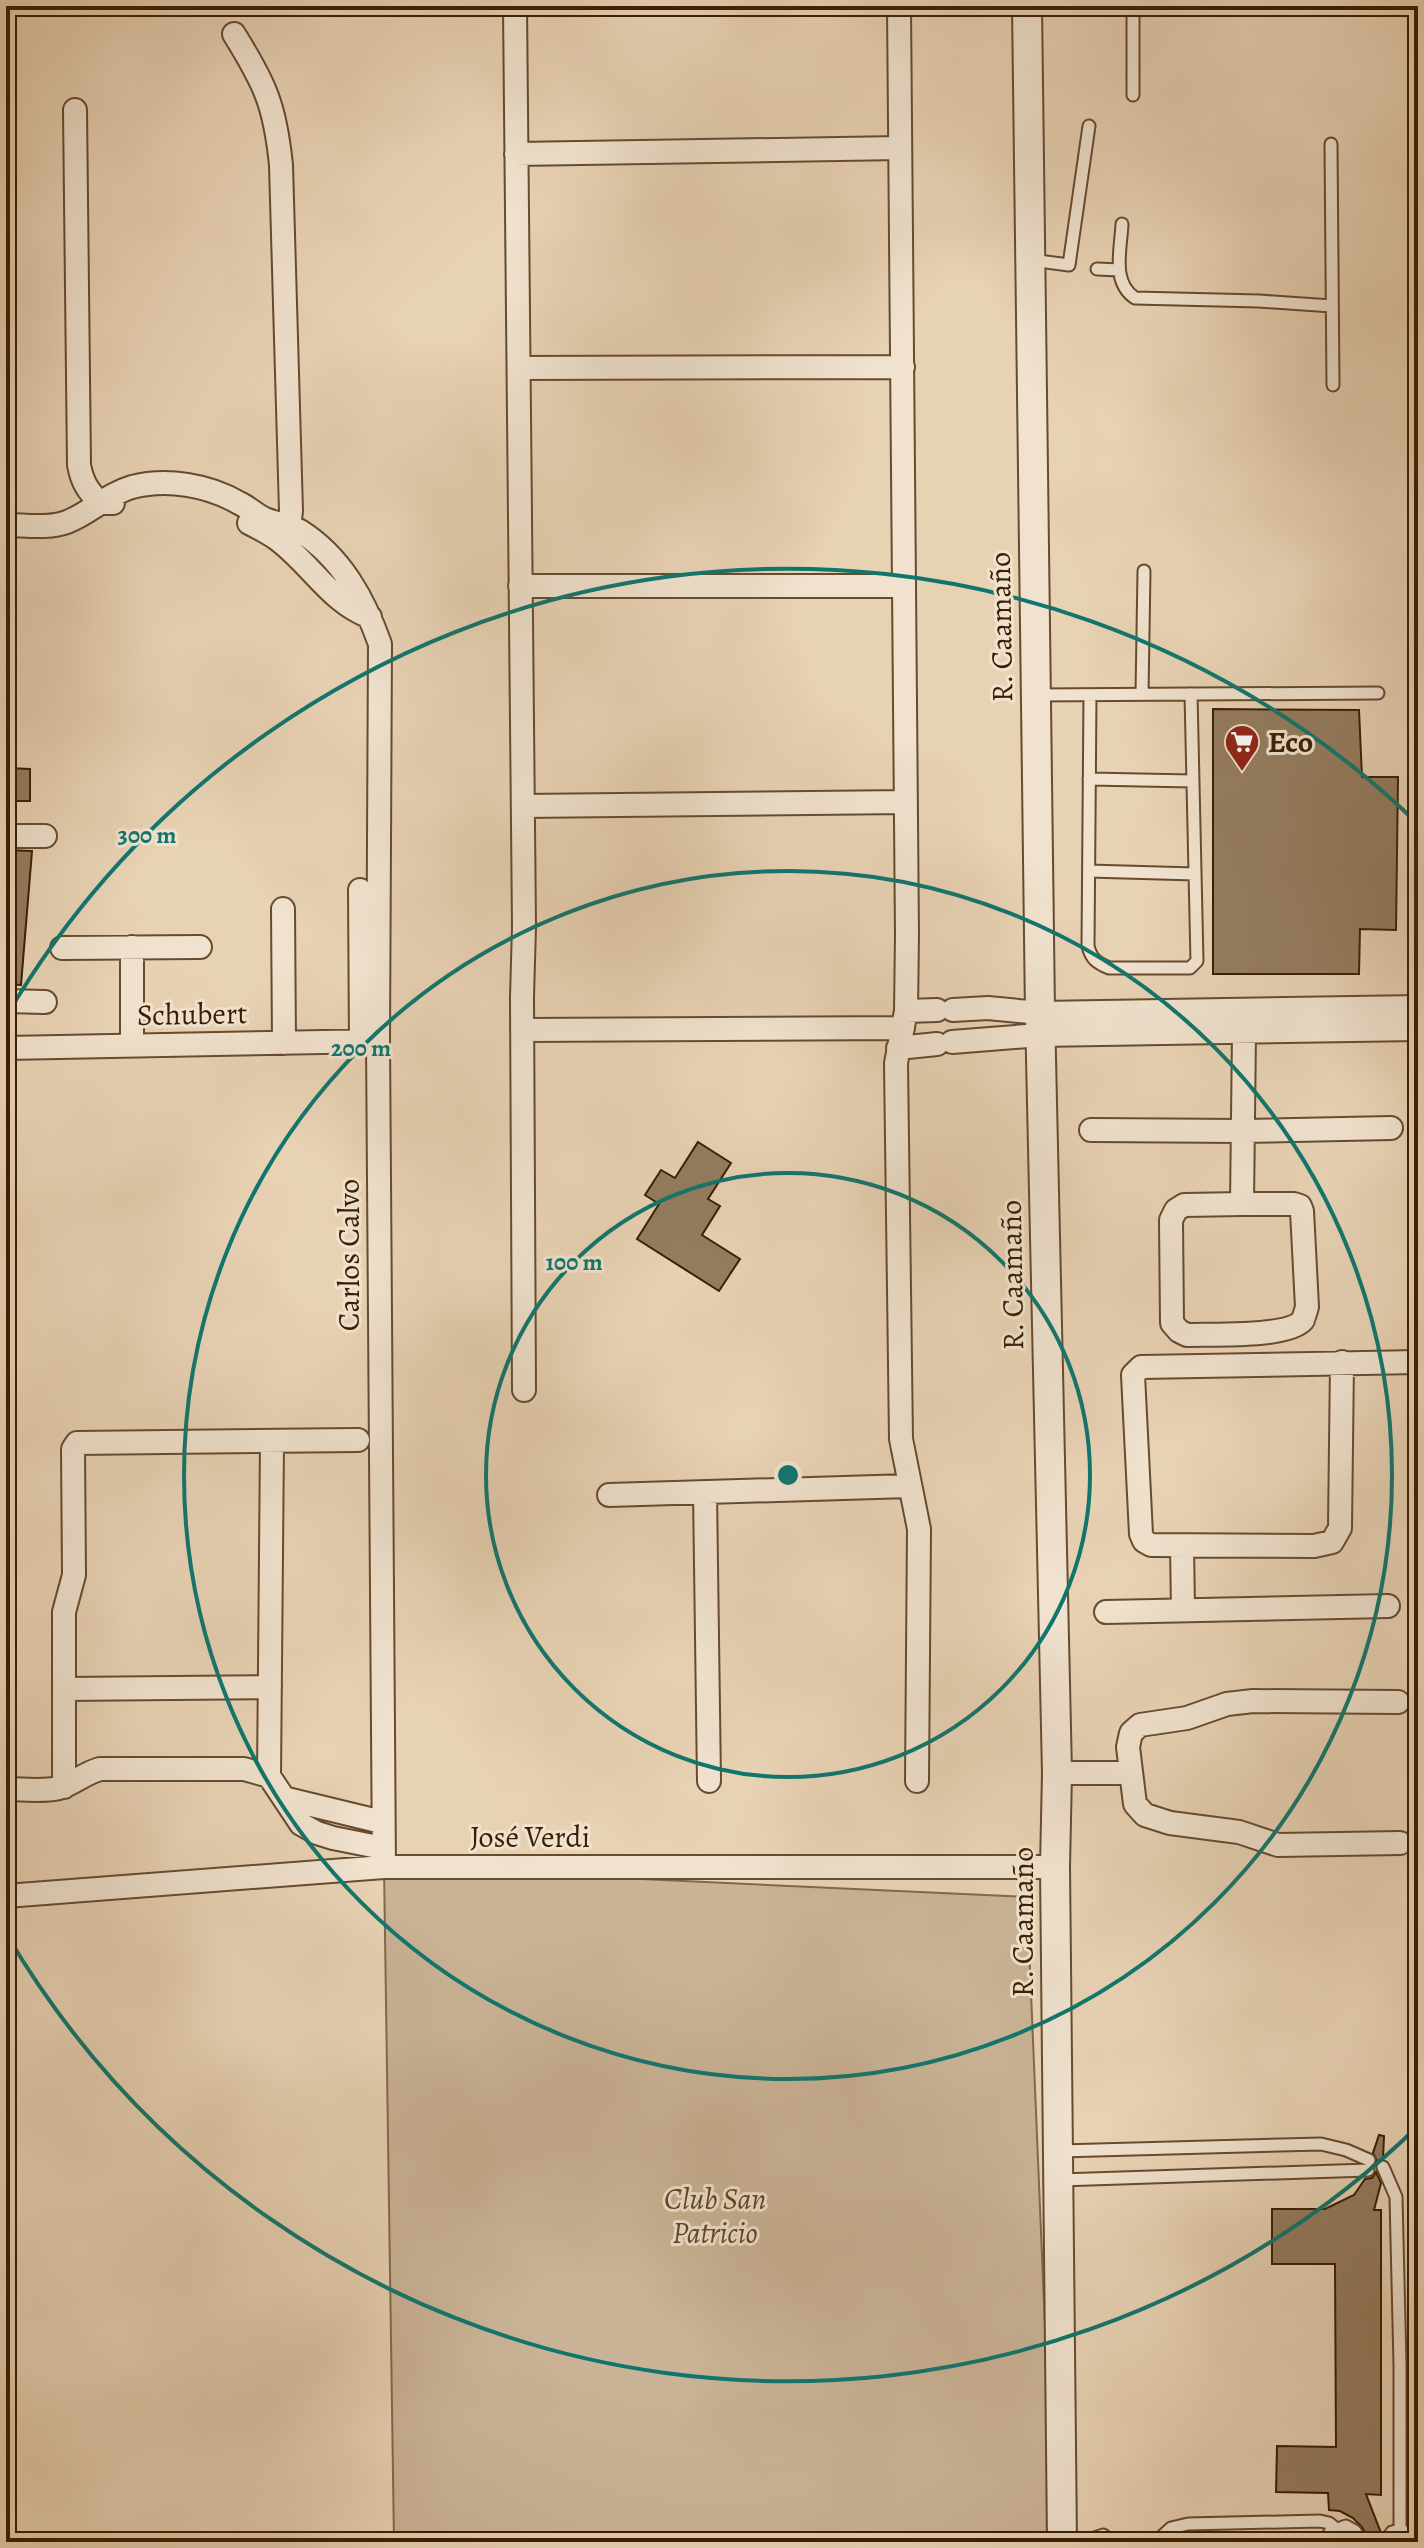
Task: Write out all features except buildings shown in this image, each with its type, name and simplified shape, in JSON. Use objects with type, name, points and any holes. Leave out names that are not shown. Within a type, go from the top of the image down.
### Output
[{"type":"street","points":[[515,6],[523,806],[524,1390]]},
{"type":"street","points":[[899,6],[906,802],[901,1439],[919,1529],[917,1781]]},
{"type":"street","name":"R. Caamaño","points":[[1027,6],[1040,1024],[1057,1773],[1055,1867],[1062,2542]]},
{"type":"street","points":[[6,525],[67,522],[133,487],[167,484],[187,485],[222,494],[284,533],[291,511],[283,203],[278,129],[261,77],[234,34]]},
{"type":"street","points":[[75,110],[79,465],[82,481],[100,503]]},
{"type":"street","points":[[516,154],[900,148]]},
{"type":"street","points":[[519,368],[903,367]]},
{"type":"street","name":"Carlos Calvo","points":[[284,533],[320,547],[349,576],[380,644],[369,1042],[383,1858]]},
{"type":"street","points":[[520,586],[904,586]]},
{"type":"street","points":[[523,806],[906,802]]},
{"type":"street","points":[[6,836],[45,836]]},
{"type":"street","points":[[360,890],[369,1042]]},
{"type":"street","points":[[283,909],[284,1043]]},
{"type":"street","points":[[132,947],[132,1045]]},
{"type":"street","points":[[62,948],[200,947]]},
{"type":"street","points":[[6,1001],[45,1002]]},
{"type":"street","points":[[522,1030],[902,1029],[945,1043],[1040,1024],[1418,1007]]},
{"type":"street","points":[[902,1029],[945,1010],[988,1008],[1040,1024],[1244,1032],[1418,1029]]},
{"type":"street","points":[[1242,1204],[1244,1032]]},
{"type":"street","name":"Schubert","points":[[6,1048],[369,1042]]},
{"type":"street","points":[[1091,1130],[1391,1128]]},
{"type":"street","points":[[1242,1204],[1300,1206],[1307,1307],[1303,1319],[1291,1328],[1265,1332],[1187,1335],[1172,1323],[1171,1220],[1176,1210],[1184,1205],[1242,1204]]},
{"type":"street","points":[[1342,1362],[1340,1528],[1332,1542],[1314,1546],[1182,1546],[1151,1545],[1144,1541],[1141,1534],[1133,1375],[1141,1367],[1342,1362],[1418,1362]]},
{"type":"street","points":[[64,1787],[64,1612],[74,1575],[73,1449],[77,1443],[358,1440]]},
{"type":"street","points":[[269,1776],[272,1442]]},
{"type":"street","points":[[609,1495],[909,1486]]},
{"type":"street","points":[[705,1492],[709,1781]]},
{"type":"street","points":[[1182,1546],[1183,1609]]},
{"type":"street","points":[[1106,1612],[1388,1606]]},
{"type":"street","points":[[64,1689],[270,1687]]},
{"type":"street","points":[[1398,1702],[1253,1701],[1227,1704],[1187,1718],[1140,1725],[1131,1733],[1128,1747],[1135,1804],[1145,1815],[1170,1823],[1239,1832],[1278,1845],[1400,1843]]},
{"type":"street","points":[[6,1789],[64,1787],[86,1773],[100,1769],[244,1769],[269,1776],[301,1824],[383,1858]]},
{"type":"street","points":[[1057,1773],[1129,1773]]},
{"type":"street","points":[[287,1799],[382,1822]]},
{"type":"street","name":"José Verdi","points":[[6,1896],[383,1858],[1055,1867]]},
{"type":"lane","points":[[1133,6],[1133,95]]},
{"type":"lane","points":[[1030,260],[1072,266],[1089,126]]},
{"type":"lane","points":[[1331,144],[1333,385]]},
{"type":"lane","points":[[1122,224],[1120,282],[1126,292],[1135,298],[1332,306]]},
{"type":"lane","points":[[1097,269],[1119,270]]},
{"type":"lane","points":[[1142,694],[1144,571]]},
{"type":"lane","points":[[1036,695],[1378,693]]},
{"type":"lane","points":[[1090,695],[1088,946],[1091,956],[1109,968],[1190,968],[1197,961],[1191,694]]},
{"type":"lane","points":[[1089,779],[1193,781]]},
{"type":"lane","points":[[1089,871],[1195,874]]},
{"type":"lane","points":[[1059,2151],[1321,2144],[1346,2150],[1368,2165],[1060,2180]]},
{"type":"lane","points":[[1385,2174],[1396,2197],[1400,2530]]},
{"type":"lane","points":[[1090,2542],[1099,2536],[1113,2541],[1158,2541],[1171,2528],[1188,2524],[1320,2521],[1335,2528],[1351,2528],[1359,2535],[1361,2542]]},
{"type":"lane","points":[[1325,2542],[1335,2528]]},
{"type":"lane","points":[[1385,2542],[1392,2532],[1400,2530],[1408,2533],[1413,2542]]},
{"type":"green space","name":"Club San Patricio","points":[[384,1867],[1027,1897],[1054,2542],[394,2542]]},
{"type":"place","name":"Eco","points":[[1242,773]]}]
